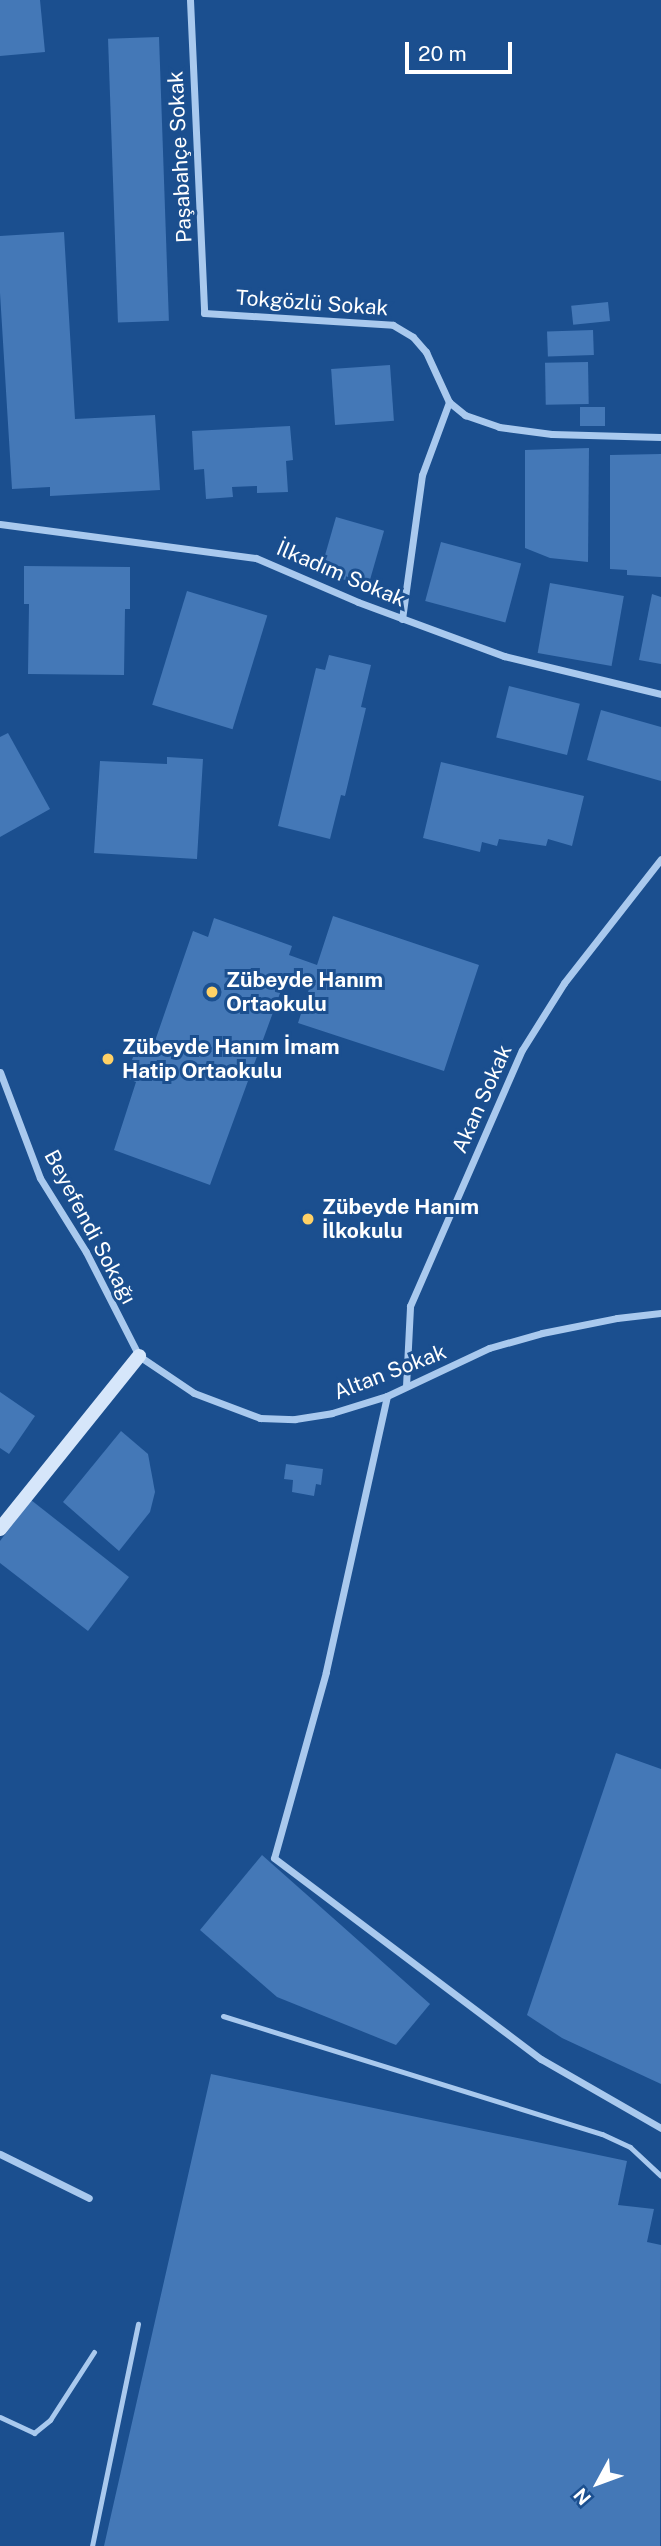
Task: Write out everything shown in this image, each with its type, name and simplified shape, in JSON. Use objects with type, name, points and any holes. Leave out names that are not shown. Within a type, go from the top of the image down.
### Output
[{"type":"street","name":"Paşabahçe Sokak","points":[[190,0],[204,313]]},
{"type":"street","name":"Tokgözlü Sokak","points":[[204,313],[393,325],[413,337],[426,352],[449,402]]},
{"type":"street","points":[[402,619],[422,475],[449,402],[465,415],[499,427],[552,434],[661,437]]},
{"type":"street","name":"İlkadım Sokak","points":[[0,524],[256,558],[402,619],[504,656],[661,694]]},
{"type":"street","name":"Akan Sokak","points":[[406,1385],[410,1306],[522,1050],[564,983],[661,859]]},
{"type":"street","name":"Beyefendi Sokağı","points":[[0,1072],[40,1178],[86,1252],[139,1356]]},
{"type":"street","name":"Altan Sokak","points":[[139,1356],[194,1394],[260,1418],[295,1419],[332,1413],[387,1396],[489,1348],[542,1333],[617,1318],[661,1313]]},
{"type":"street","points":[[0,1529],[139,1356]]},
{"type":"street","points":[[387,1396],[326,1672],[274,1858],[541,2059],[661,2129]]},
{"type":"street","points":[[0,2154],[89,2198]]},
{"type":"lane","points":[[223,2016],[602,2134],[630,2147],[661,2175]]},
{"type":"lane","points":[[92,2546],[138,2324]]},
{"type":"lane","points":[[0,2417],[34,2433],[50,2420],[94,2352]]},
{"type":"building","points":[[0,0],[40,0],[45,52],[0,56]]},
{"type":"building","points":[[159,37],[169,321],[118,323],[108,39]]},
{"type":"building","points":[[64,232],[75,419],[155,415],[160,490],[50,496],[50,487],[12,489],[0,293],[0,236]]},
{"type":"building","points":[[608,302],[610,321],[573,325],[571,306]]},
{"type":"building","points":[[593,330],[594,355],[548,357],[547,332]]},
{"type":"building","points":[[588,362],[589,404],[546,405],[545,363]]},
{"type":"building","points":[[390,365],[394,421],[335,425],[331,369]]},
{"type":"building","points":[[580,407],[605,407],[605,426],[580,426]]},
{"type":"building","points":[[290,426],[293,460],[286,461],[288,492],[257,493],[257,486],[232,487],[233,497],[206,499],[204,469],[194,470],[192,431]]},
{"type":"building","points":[[589,448],[588,562],[550,558],[525,548],[525,450]]},
{"type":"building","points":[[661,454],[661,577],[627,575],[627,570],[610,569],[610,455]]},
{"type":"building","points":[[336,517],[384,531],[368,587],[320,573]]},
{"type":"building","points":[[441,542],[521,563],[505,622],[425,601]]},
{"type":"building","points":[[24,566],[130,567],[130,609],[125,609],[124,675],[28,674],[29,604],[24,604]]},
{"type":"building","points":[[550,583],[624,596],[612,666],[538,653]]},
{"type":"building","points":[[187,591],[267,616],[233,729],[152,705]]},
{"type":"building","points":[[652,594],[661,597],[661,664],[639,660]]},
{"type":"building","points":[[329,655],[371,665],[361,707],[366,708],[345,796],[341,795],[330,839],[278,826],[316,668],[325,670]]},
{"type":"building","points":[[509,686],[580,704],[567,755],[496,737]]},
{"type":"building","points":[[601,710],[661,727],[661,781],[587,760]]},
{"type":"building","points":[[8,733],[50,809],[0,837],[0,737]]},
{"type":"building","points":[[167,757],[203,759],[197,859],[94,853],[100,761],[167,764]]},
{"type":"building","points":[[441,762],[584,796],[572,846],[548,839],[546,846],[499,839],[497,846],[482,842],[480,852],[423,838]]},
{"type":"building","points":[[333,916],[479,965],[444,1071],[298,1023],[311,983],[287,974],[210,1185],[114,1150],[136,1082],[126,1078],[140,1036],[155,1041],[193,931],[208,937],[214,918],[292,946],[289,955],[317,965]]},
{"type":"building","points":[[0,1392],[35,1416],[9,1454],[0,1448]]},
{"type":"building","points":[[121,1431],[148,1454],[155,1492],[150,1512],[119,1551],[63,1502]]},
{"type":"building","points":[[286,1464],[323,1469],[321,1485],[316,1484],[314,1496],[292,1492],[293,1480],[284,1479]]},
{"type":"building","points":[[31,1500],[129,1577],[88,1631],[0,1563],[0,1541]]},
{"type":"building","points":[[616,1753],[661,1769],[661,2084],[562,2038],[527,2015]]},
{"type":"building","points":[[262,1855],[430,2004],[396,2045],[277,1997],[200,1930]]},
{"type":"building","points":[[211,2074],[627,2161],[618,2205],[654,2209],[647,2242],[661,2245],[660,2546],[104,2546]]},
{"type":"place","name":"Zübeyde Hanım Ortaokulu","points":[[212,992]]},
{"type":"place","name":"Zübeyde Hanım İmam Hatip Ortaokulu","points":[[108,1059]]},
{"type":"place","name":"Zübeyde Hanım İlkokulu","points":[[308,1219]]}]
